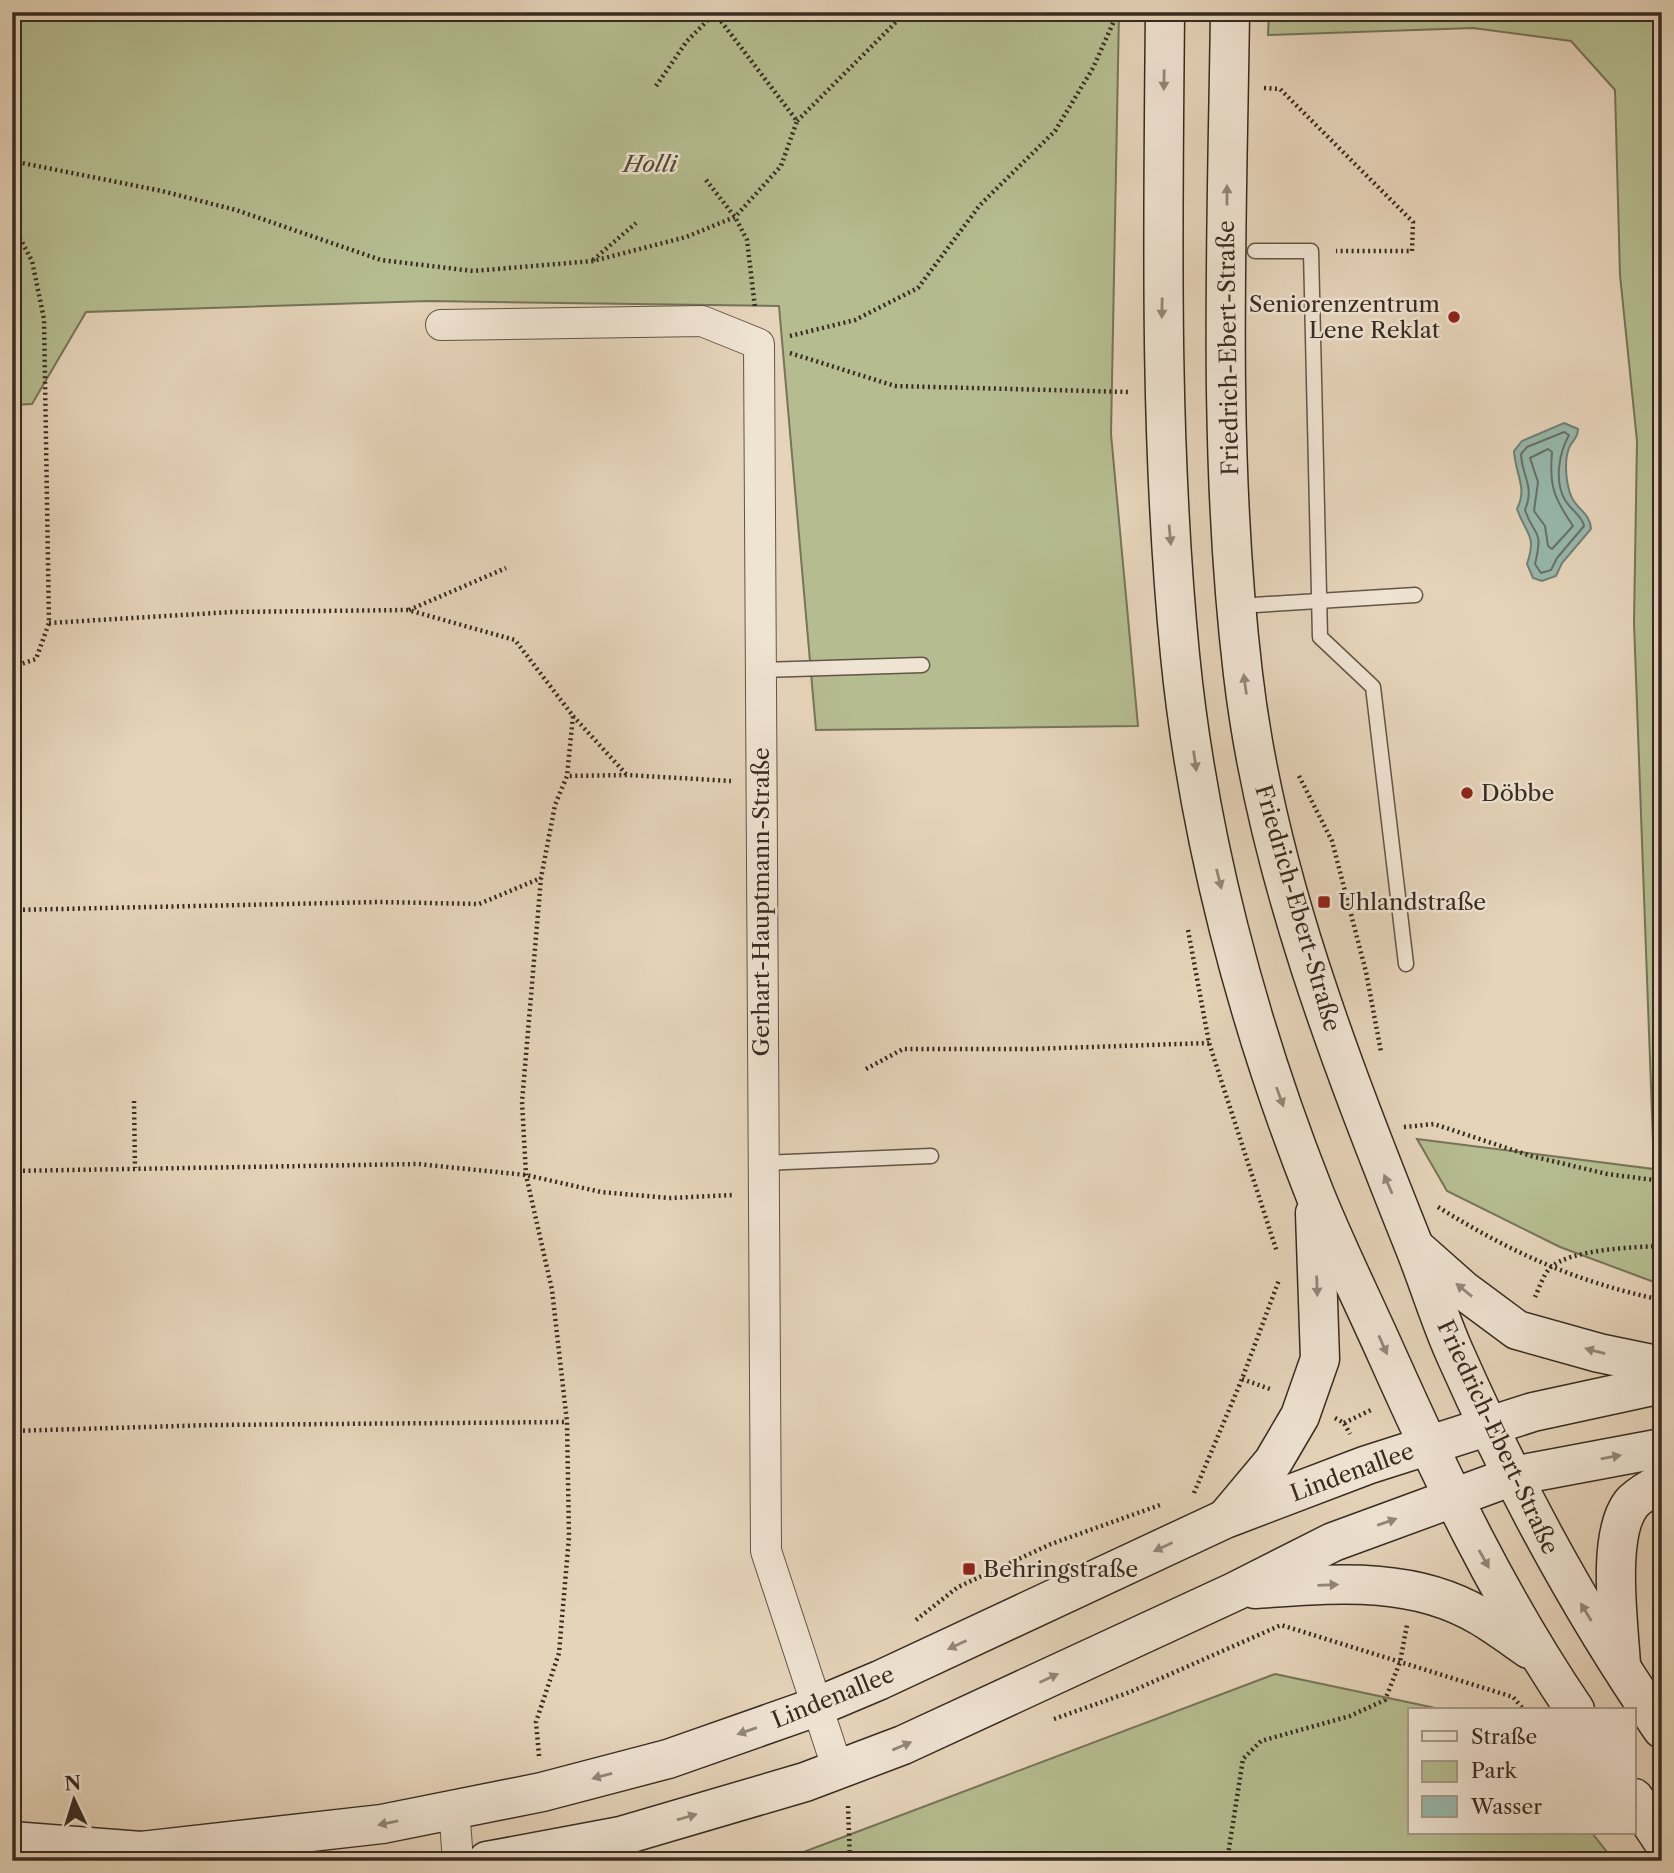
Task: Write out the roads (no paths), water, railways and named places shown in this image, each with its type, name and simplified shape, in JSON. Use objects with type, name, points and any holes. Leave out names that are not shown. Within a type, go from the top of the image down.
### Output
[{"type":"main road","points":[[1165,12],[1162,334],[1165,467],[1180,659],[1203,812],[1256,1030],[1314,1193],[1452,1498],[1537,1654],[1573,1708]]},
{"type":"main road","name":"Friedrich-Ebert-Straße","points":[[1230,12],[1228,434],[1236,606],[1257,765],[1297,921],[1366,1131],[1415,1247],[1457,1357],[1555,1560],[1621,1670],[1662,1729]]},
{"type":"main road","points":[[1225,1519],[1280,1450],[1300,1416],[1320,1359],[1314,1193]]},
{"type":"main road","points":[[1415,1247],[1464,1290],[1517,1330],[1599,1353],[1662,1366]]},
{"type":"main road","name":"Lindenallee","points":[[141,1851],[382,1824],[542,1792],[668,1759],[816,1707],[997,1627],[1225,1519],[1489,1425],[1662,1384]]},
{"type":"main road","points":[[487,1861],[849,1791],[903,1745],[1236,1591],[1333,1542],[1513,1476],[1662,1448]]},
{"type":"main road","points":[[1621,1670],[1616,1567],[1619,1539],[1631,1504],[1662,1482]]},
{"type":"main road","points":[[1236,1591],[1367,1583],[1413,1589],[1479,1615],[1537,1654]]},
{"type":"main road","points":[[1636,1801],[1662,1840]]},
{"type":"main road","name":"Lindenallee","points":[[12,1841],[141,1851],[185,1861]]},
{"type":"street","name":"Gerhart-Hauptmann-Straße","points":[[441,325],[702,321],[759,344],[766,1551],[816,1707],[849,1791]]},
{"type":"street","points":[[454,1808],[458,1861]]},
{"type":"lane","points":[[1255,251],[1311,251],[1317,601],[1320,637],[1373,687],[1406,964]]},
{"type":"lane","points":[[1236,606],[1415,595]]},
{"type":"lane","points":[[761,670],[922,665]]},
{"type":"lane","points":[[762,1163],[931,1156]]},
{"type":"water","points":[[1564,423],[1578,429],[1567,453],[1567,477],[1572,499],[1588,518],[1591,529],[1562,563],[1556,576],[1542,581],[1533,578],[1527,564],[1531,540],[1517,509],[1521,487],[1514,451],[1522,441]]},
{"type":"place","name":"Seniorenzentrum Lene Reklat","points":[[1454,317]]},
{"type":"place","name":"Döbbe","points":[[1467,793]]},
{"type":"place","name":"Uhlandstraße","points":[[1324,902]]},
{"type":"place","name":"Behringstraße","points":[[969,1569]]},
{"type":"park label","name":"Holli","points":[[650,164]]}]
